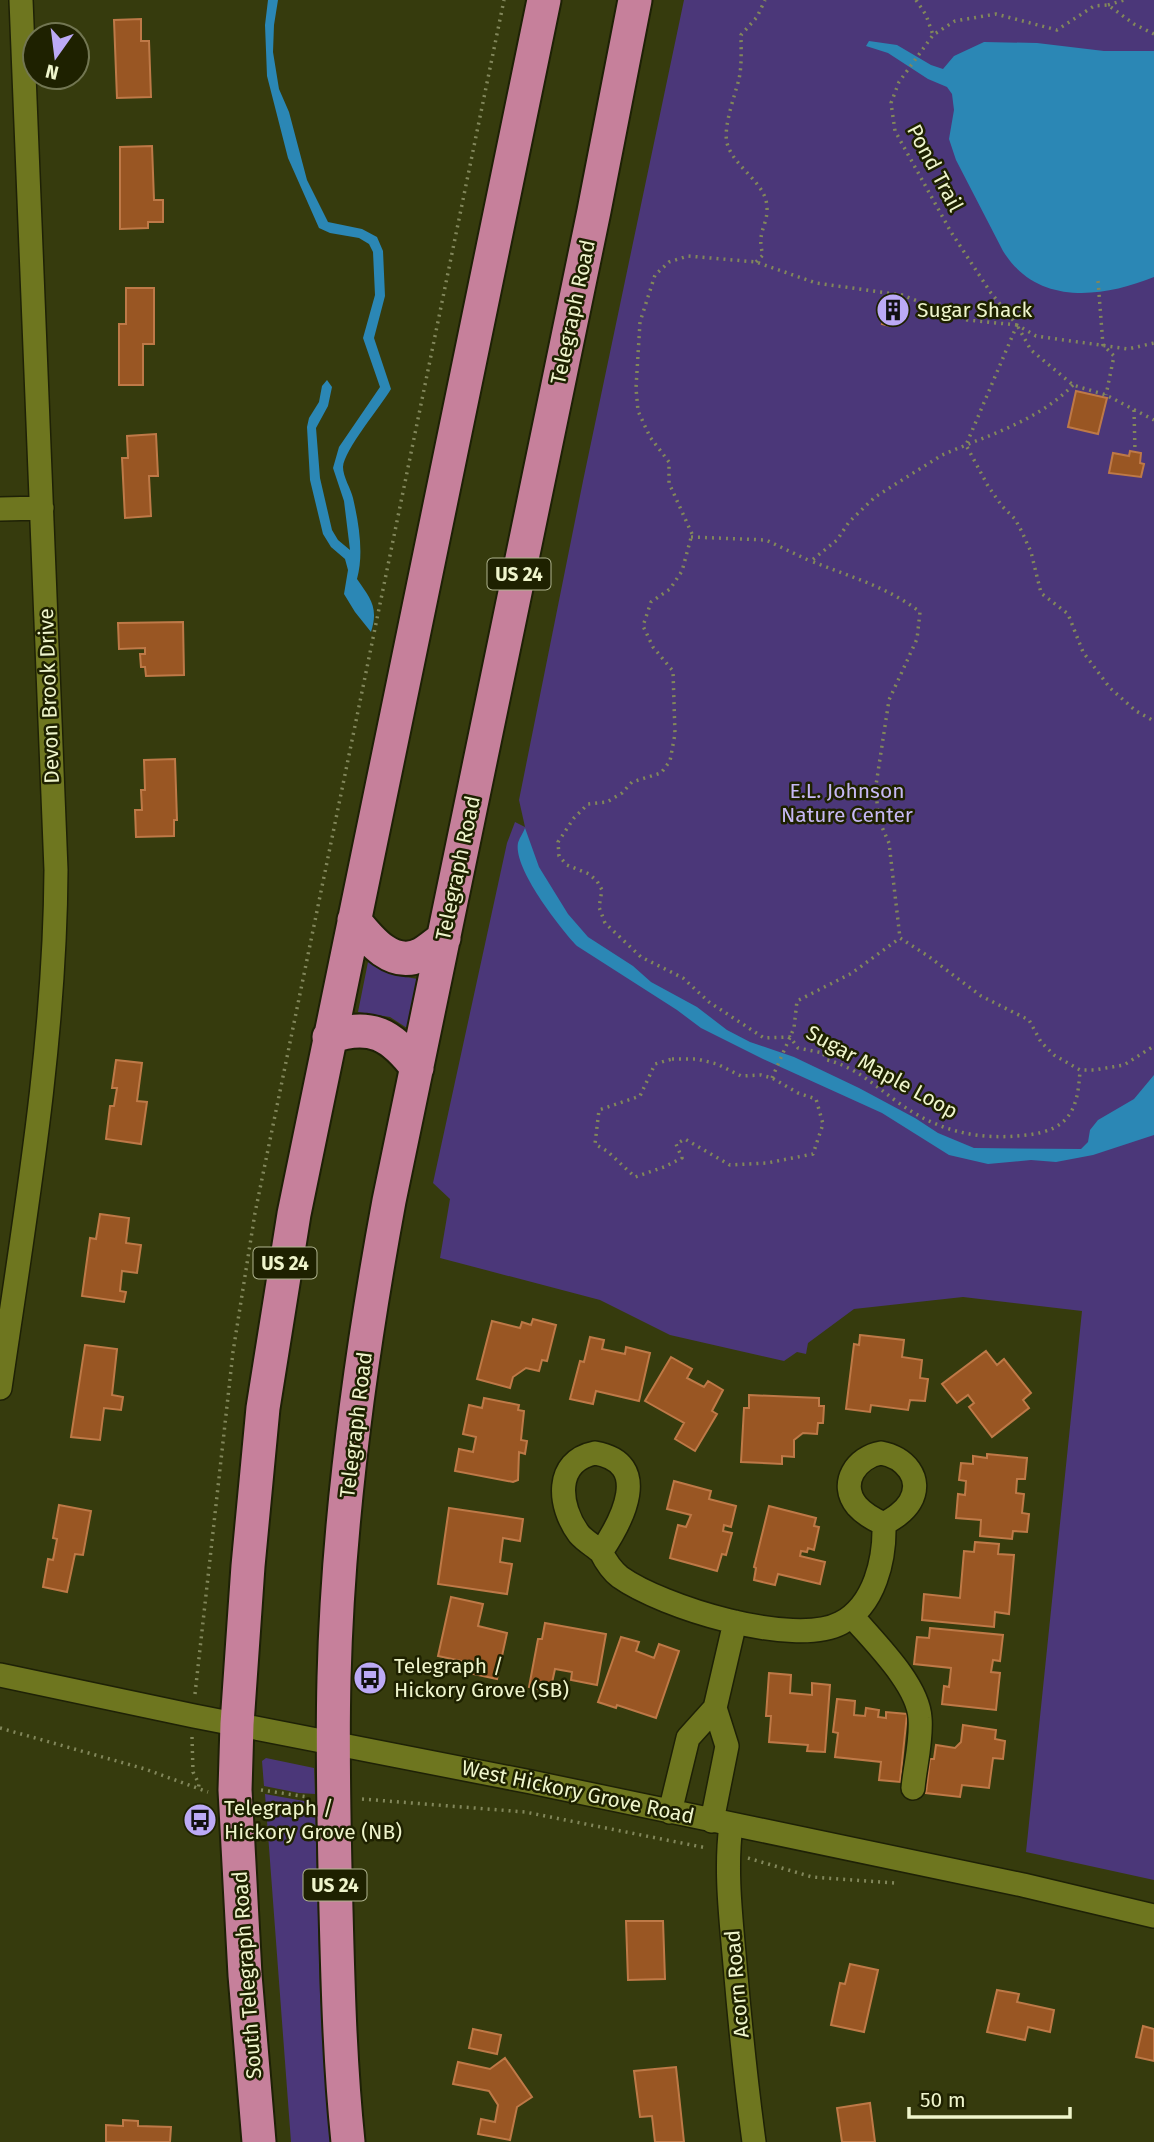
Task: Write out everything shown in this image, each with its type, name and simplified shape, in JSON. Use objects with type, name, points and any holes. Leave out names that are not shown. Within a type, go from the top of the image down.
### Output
[{"type":"highway","name":"US 24","points":[[237,1724],[247,1578],[265,1395],[287,1250],[544,0]]},
{"type":"highway","name":"Telegraph Road","points":[[333,1742],[334,1675],[344,1527],[356,1414],[380,1249],[635,0]]},
{"type":"highway","points":[[354,920],[372,943],[392,956],[419,956],[444,938]]},
{"type":"highway","points":[[329,1037],[345,1031],[379,1033],[394,1041],[417,1068]]},
{"type":"highway","name":"South Telegraph Road","points":[[237,1724],[235,1790],[245,1975],[259,2142]]},
{"type":"highway","name":"US 24","points":[[333,1742],[339,2028],[348,2142]]},
{"type":"street","name":"Devon Brook Drive","points":[[0,1388],[43,1081],[56,920],[22,0]]},
{"type":"street","points":[[0,509],[42,508]]},
{"type":"street","points":[[601,1552],[607,1565],[620,1577],[648,1593],[692,1610],[767,1628],[815,1631],[830,1628],[852,1616],[871,1591],[885,1544],[884,1524]]},
{"type":"street","points":[[852,1616],[894,1666],[916,1700],[920,1718],[913,1788]]},
{"type":"street","points":[[670,1812],[688,1738],[715,1708],[735,1622]]},
{"type":"street","name":"West Hickory Grove Road","points":[[0,1675],[1023,1885],[1154,1916]]},
{"type":"street","name":"Acorn Road","points":[[715,1708],[727,1746],[722,1823],[728,1853],[744,2066],[754,2142]]},
{"type":"path","points":[[197,1672],[231,1364],[255,1213],[504,0]]},
{"type":"path","points":[[756,262],[762,255],[760,234],[767,208],[763,194],[727,143],[731,104],[740,77],[741,35],[757,18],[765,0]]},
{"type":"path","points":[[916,0],[926,15],[933,35]]},
{"type":"path","name":"Pond Trail","points":[[1073,385],[1031,350],[951,232],[895,131],[891,103],[907,70],[921,50],[933,35],[955,21],[996,14],[1057,30],[1094,6],[1124,0]]},
{"type":"path","points":[[1108,5],[1134,24],[1154,34]]},
{"type":"path","points":[[900,938],[889,843],[878,818],[876,785],[889,700],[917,639],[920,612],[883,590],[766,540],[691,537],[668,483],[669,462],[650,437],[638,411],[636,356],[640,322],[655,275],[669,262],[688,256],[756,262],[816,283],[902,295],[967,320],[1017,326],[1036,336],[1128,349],[1154,343]]},
{"type":"path","points":[[1098,281],[1103,345],[1114,356],[1106,395]]},
{"type":"path","points":[[966,445],[1017,326]]},
{"type":"path","points":[[811,561],[837,540],[849,522],[875,498],[942,455],[1009,428],[1059,400],[1073,385],[1106,395],[1154,420]]},
{"type":"path","points":[[1134,410],[1135,451]]},
{"type":"path","points":[[966,445],[988,485],[1022,532],[1031,552],[1041,593],[1068,614],[1083,652],[1110,688],[1136,711],[1154,721]]},
{"type":"path","name":"Sugar Maple Loop","points":[[691,537],[682,571],[670,589],[651,602],[643,626],[653,647],[673,671],[675,734],[670,761],[661,773],[632,782],[622,793],[607,802],[588,804],[574,818],[558,842],[559,856],[567,865],[589,874],[597,881],[602,890],[599,907],[605,923],[641,957],[683,978],[709,1002],[764,1038],[790,1037],[798,1048],[823,1053],[827,1060],[842,1064],[872,1081],[905,1108],[930,1122],[970,1136],[998,1138],[1041,1133],[1061,1125],[1072,1114],[1079,1093],[1080,1070]]},
{"type":"path","points":[[772,1077],[790,1037],[797,1000],[852,973],[900,938]]},
{"type":"path","points":[[900,938],[981,996],[1029,1020],[1041,1042],[1054,1055],[1080,1070],[1124,1065],[1154,1046]]},
{"type":"path","points":[[672,1059],[697,1059],[717,1064],[741,1076],[772,1077],[798,1093],[816,1099],[823,1124],[813,1154],[767,1163],[730,1165],[685,1139],[676,1144],[682,1158],[635,1177],[607,1150],[595,1144],[599,1110],[640,1096],[655,1064],[672,1059]]},
{"type":"path","points":[[0,1728],[145,1769],[198,1790],[210,1792]]},
{"type":"path","points":[[192,1748],[198,1790]]},
{"type":"path","points":[[264,1790],[316,1797]]},
{"type":"path","points":[[396,1801],[560,1818],[707,1848]]},
{"type":"path","points":[[751,1858],[812,1877],[840,1877],[905,1884]]},
{"type":"green space","name":"E.L. Johnson Nature Center","points":[[684,0],[1154,0],[1154,1880],[1026,1852],[1082,1311],[963,1297],[854,1309],[808,1343],[806,1354],[797,1352],[784,1361],[670,1335],[600,1300],[440,1258],[450,1199],[433,1183],[507,843],[515,822],[525,827],[519,800]]},
{"type":"green space","points":[[368,962],[393,975],[418,979],[407,1028],[390,1017],[358,1012]]},
{"type":"green space","points":[[266,1758],[314,1768],[315,1794],[264,1786],[262,1761]]},
{"type":"green space","points":[[265,1794],[315,1803],[320,1993],[332,2142],[291,2142]]},
{"type":"water","points":[[268,0],[278,0],[273,52],[279,89],[289,112],[307,180],[328,222],[362,229],[377,237],[383,251],[385,296],[374,338],[391,389],[356,439],[343,467],[359,528],[360,559],[357,579],[374,609],[371,632],[344,594],[348,570],[345,559],[331,547],[323,534],[310,480],[307,427],[319,402],[322,386],[327,380],[332,387],[328,406],[316,428],[320,478],[332,530],[338,540],[350,550],[344,501],[333,468],[339,447],[380,387],[363,338],[375,295],[373,252],[369,244],[359,238],[330,233],[319,228],[288,158],[267,76],[265,25]]},
{"type":"water","points":[[869,41],[897,45],[943,69],[954,56],[984,42],[1037,43],[1104,51],[1154,51],[1154,277],[1113,290],[1072,292],[1052,289],[1017,269],[1003,251],[956,160],[949,139],[954,110],[952,94],[947,87],[928,79],[888,53],[866,46]]},
{"type":"water","points":[[525,828],[539,867],[568,914],[588,937],[633,966],[651,982],[697,1007],[727,1030],[750,1042],[794,1057],[859,1088],[938,1133],[974,1148],[1081,1149],[1088,1142],[1090,1130],[1098,1120],[1134,1099],[1154,1075],[1154,1135],[1093,1155],[1056,1162],[1031,1160],[988,1164],[949,1155],[882,1113],[701,1028],[577,946],[550,912],[523,867],[518,854],[518,843]]},
{"type":"building","points":[[141,19],[141,41],[149,41],[151,97],[117,98],[114,20]]},
{"type":"building","points":[[152,146],[154,200],[163,200],[163,222],[148,222],[148,228],[120,229],[120,147]]},
{"type":"building","points":[[126,288],[154,288],[154,344],[143,344],[143,385],[119,385],[119,324],[126,324]]},
{"type":"building","name":"Sugar Shack","points":[[883,298],[908,304],[903,322],[892,319],[890,326],[882,324],[884,317],[879,315]]},
{"type":"building","points":[[1076,391],[1107,398],[1098,434],[1068,427]]},
{"type":"building","points":[[156,434],[158,476],[149,476],[151,516],[125,518],[122,458],[128,458],[127,436]]},
{"type":"building","points":[[1130,451],[1141,453],[1140,463],[1144,464],[1141,477],[1109,473],[1113,453],[1129,456]]},
{"type":"building","points":[[183,622],[184,675],[146,676],[145,667],[141,667],[140,654],[145,654],[145,648],[119,649],[118,623]]},
{"type":"building","points":[[175,759],[177,820],[174,820],[174,836],[136,837],[135,810],[142,810],[141,790],[145,790],[144,760]]},
{"type":"building","points":[[116,1060],[142,1063],[137,1101],[147,1102],[141,1144],[106,1139],[110,1106],[114,1106],[117,1088],[112,1088]]},
{"type":"building","points":[[100,1214],[129,1218],[126,1243],[141,1245],[137,1273],[122,1271],[120,1291],[126,1292],[124,1302],[82,1296],[90,1238],[96,1239]]},
{"type":"building","points":[[533,1319],[556,1325],[547,1361],[542,1360],[539,1371],[526,1368],[513,1377],[510,1388],[477,1379],[492,1321],[520,1328],[522,1322],[531,1325]]},
{"type":"building","points":[[860,1335],[904,1340],[902,1357],[922,1360],[920,1378],[928,1379],[925,1401],[910,1400],[908,1410],[871,1405],[870,1412],[846,1409],[854,1344],[859,1345]]},
{"type":"building","points":[[590,1337],[604,1340],[602,1349],[625,1354],[626,1347],[650,1353],[639,1401],[596,1391],[593,1404],[570,1399],[580,1361],[584,1362]]},
{"type":"building","points":[[85,1345],[117,1349],[112,1395],[123,1397],[121,1410],[104,1408],[100,1440],[71,1437]]},
{"type":"building","points":[[986,1351],[997,1365],[1004,1359],[1031,1393],[1023,1400],[1029,1408],[992,1437],[969,1407],[974,1403],[968,1395],[957,1403],[942,1384]]},
{"type":"building","points":[[671,1357],[692,1369],[687,1378],[704,1387],[708,1381],[723,1390],[712,1411],[717,1414],[695,1451],[675,1439],[684,1423],[645,1401]]},
{"type":"building","points":[[749,1395],[819,1398],[819,1406],[824,1406],[823,1423],[818,1423],[817,1434],[803,1433],[794,1440],[794,1457],[782,1456],[782,1464],[741,1462],[744,1408],[749,1408]]},
{"type":"building","points":[[484,1398],[519,1405],[518,1410],[524,1411],[521,1440],[527,1441],[525,1454],[519,1452],[518,1480],[513,1482],[455,1471],[459,1449],[473,1452],[476,1437],[463,1434],[469,1405],[482,1408]]},
{"type":"building","points":[[987,1454],[1027,1458],[1025,1479],[1017,1479],[1016,1493],[1024,1494],[1022,1513],[1029,1514],[1027,1532],[1013,1531],[1012,1539],[980,1536],[981,1520],[956,1518],[958,1494],[965,1495],[966,1481],[959,1480],[961,1463],[973,1464],[973,1456],[987,1458]]},
{"type":"building","points":[[674,1481],[711,1491],[709,1499],[736,1506],[731,1527],[724,1525],[723,1531],[732,1533],[726,1555],[722,1554],[717,1571],[670,1558],[678,1525],[686,1527],[691,1515],[667,1509]]},
{"type":"building","points":[[59,1505],[91,1511],[83,1555],[75,1554],[67,1592],[43,1587],[48,1559],[53,1560],[57,1539],[53,1538]]},
{"type":"building","points":[[769,1506],[816,1518],[814,1526],[819,1527],[814,1550],[808,1548],[807,1552],[801,1551],[800,1556],[825,1562],[820,1584],[778,1574],[775,1585],[754,1580],[754,1567]]},
{"type":"building","points":[[449,1508],[523,1519],[520,1541],[503,1538],[500,1562],[512,1564],[507,1594],[438,1584]]},
{"type":"building","points":[[975,1542],[999,1544],[998,1554],[1014,1555],[1009,1614],[995,1612],[994,1627],[922,1620],[924,1594],[960,1598],[964,1551],[974,1552]]},
{"type":"building","points":[[451,1597],[483,1604],[478,1626],[507,1633],[497,1679],[464,1672],[466,1662],[438,1656]]},
{"type":"building","points":[[545,1623],[606,1634],[597,1685],[571,1680],[572,1672],[555,1669],[550,1692],[529,1687],[538,1639],[542,1639]]},
{"type":"building","points":[[930,1628],[1003,1635],[1000,1661],[993,1660],[991,1672],[1000,1673],[996,1710],[942,1704],[944,1686],[949,1687],[951,1668],[914,1664],[917,1637],[929,1638]]},
{"type":"building","points":[[621,1637],[639,1642],[636,1651],[654,1658],[659,1644],[679,1651],[656,1718],[617,1705],[616,1708],[598,1702]]},
{"type":"building","points":[[769,1673],[791,1675],[790,1693],[812,1695],[812,1683],[830,1685],[825,1752],[807,1751],[808,1745],[769,1742],[771,1716],[766,1716]]},
{"type":"building","points":[[837,1699],[855,1701],[854,1715],[865,1716],[866,1708],[879,1710],[878,1717],[886,1718],[886,1712],[907,1714],[900,1782],[879,1780],[881,1762],[835,1757],[838,1733],[833,1732]]},
{"type":"building","points":[[963,1725],[996,1730],[995,1739],[1005,1741],[1003,1759],[993,1758],[989,1788],[962,1785],[960,1797],[926,1793],[930,1759],[934,1759],[936,1745],[955,1748],[961,1742]]},
{"type":"building","points":[[626,1921],[663,1921],[665,1979],[628,1980]]},
{"type":"building","points":[[850,1964],[878,1970],[864,2032],[831,2025],[840,1983],[845,1984]]},
{"type":"building","points":[[997,1990],[1019,1994],[1017,2002],[1054,2010],[1050,2032],[1028,2027],[1025,2040],[987,2032]]},
{"type":"building","points":[[1143,2026],[1154,2029],[1154,2061],[1136,2057]]},
{"type":"building","points":[[473,2029],[501,2035],[497,2054],[469,2048]]},
{"type":"building","points":[[505,2058],[532,2097],[517,2107],[510,2140],[478,2134],[481,2119],[495,2122],[498,2105],[489,2091],[453,2084],[458,2062],[490,2069]]},
{"type":"building","points":[[676,2067],[684,2142],[655,2142],[652,2116],[640,2117],[634,2071]]},
{"type":"building","points":[[870,2103],[875,2142],[842,2142],[837,2108]]},
{"type":"building","points":[[123,2120],[138,2121],[138,2126],[171,2127],[170,2142],[106,2142],[106,2125],[123,2126]]},
{"type":"place","name":"Sugar Shack","points":[[893,310]]},
{"type":"place","name":"Telegraph / Hickory Grove (SB)","points":[[370,1678]]},
{"type":"place","name":"Telegraph / Hickory Grove (NB)","points":[[200,1820]]}]
